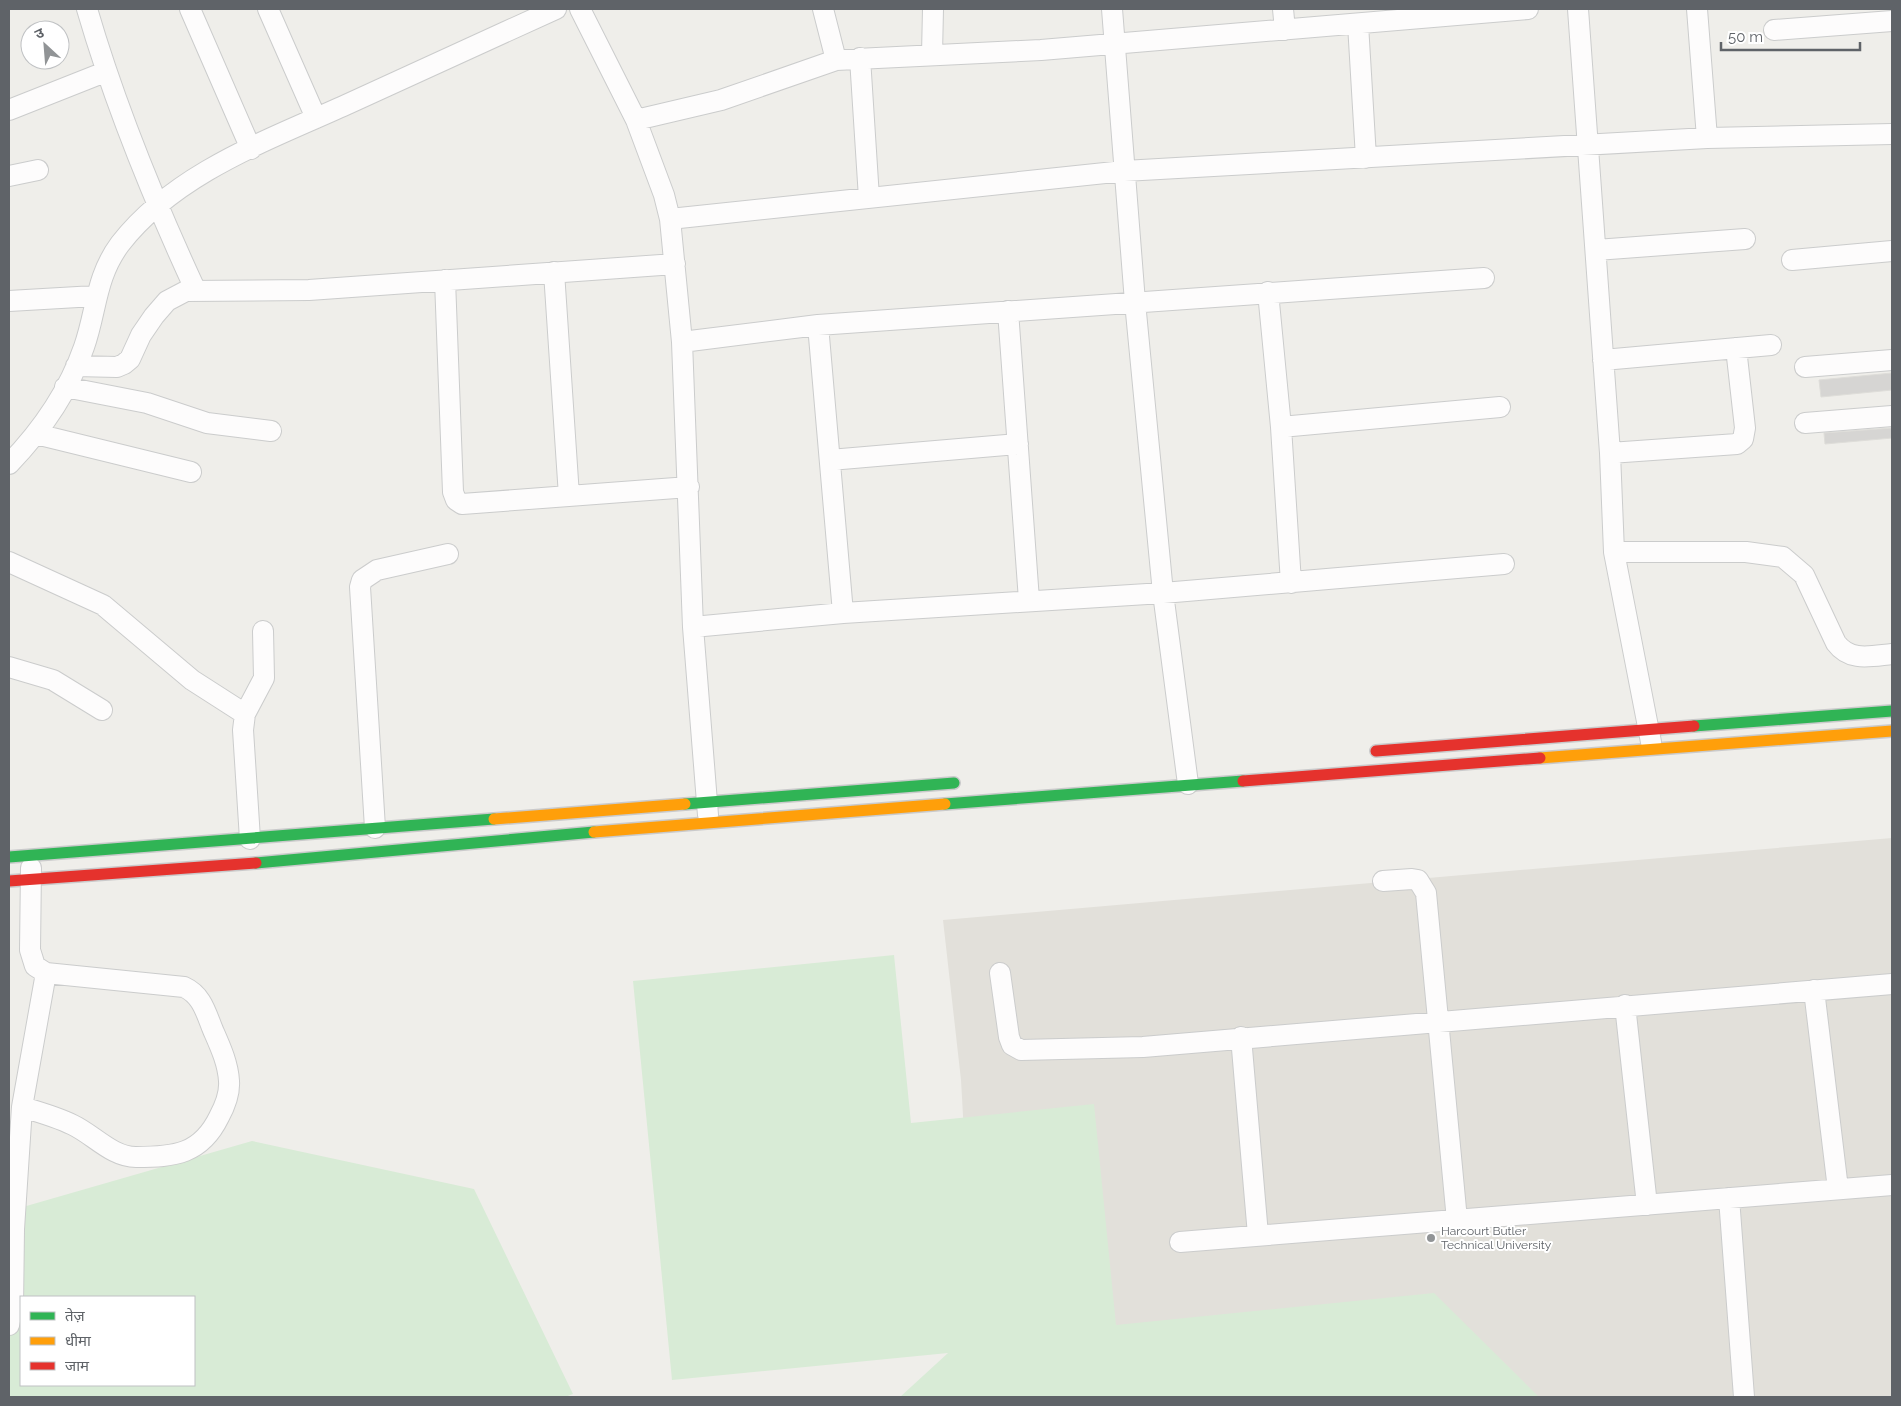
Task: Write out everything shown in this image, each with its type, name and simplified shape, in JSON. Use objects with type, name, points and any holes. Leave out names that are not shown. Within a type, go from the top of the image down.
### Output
[{"type":"street","points":[[87,9],[105,72],[157,205],[195,289]]},
{"type":"street","points":[[190,9],[251,149]]},
{"type":"street","points":[[268,9],[316,118]]},
{"type":"street","points":[[9,464],[36,434],[76,366],[85,345],[82,297],[121,243],[157,205],[191,180],[251,149],[556,9]]},
{"type":"street","points":[[580,9],[636,120],[664,195],[670,219],[676,264],[682,342],[694,627],[708,822]]},
{"type":"street","points":[[824,9],[836,60]]},
{"type":"street","points":[[932,54],[933,9]]},
{"type":"street","points":[[1112,9],[1135,302],[1163,593],[1186,771]]},
{"type":"street","points":[[1283,9],[1285,30]]},
{"type":"street","points":[[636,120],[721,100],[836,60],[1041,50],[1528,9]]},
{"type":"street","points":[[1578,9],[1610,453],[1614,552],[1652,751]]},
{"type":"street","points":[[1696,9],[1707,138]]},
{"type":"street","points":[[1774,30],[1892,21]]},
{"type":"street","points":[[1358,24],[1366,158]]},
{"type":"street","points":[[860,58],[869,198]]},
{"type":"street","points":[[9,110],[105,72]]},
{"type":"street","points":[[670,219],[1124,171],[1707,138],[1892,134]]},
{"type":"street","points":[[9,176],[38,170]]},
{"type":"street","points":[[1596,250],[1745,239]]},
{"type":"street","points":[[1792,260],[1892,251]]},
{"type":"street","points":[[76,366],[118,368],[130,359],[148,325],[167,301],[177,294],[195,289],[294,291],[676,264]]},
{"type":"street","points":[[554,272],[569,496]]},
{"type":"street","points":[[682,342],[818,325],[1484,278]]},
{"type":"street","points":[[445,280],[453,492],[456,500],[462,504],[689,487]]},
{"type":"street","points":[[1268,292],[1281,427],[1291,583]]},
{"type":"street","points":[[9,301],[82,297]]},
{"type":"street","points":[[1008,311],[1028,600]]},
{"type":"street","points":[[818,325],[843,613]]},
{"type":"street","points":[[1603,360],[1770,345]]},
{"type":"street","points":[[1610,453],[1727,446],[1737,444],[1743,439],[1745,428],[1736,348]]},
{"type":"street","points":[[1805,367],[1892,360]]},
{"type":"street","points":[[65,387],[147,403],[208,423],[272,431]]},
{"type":"street","points":[[1281,427],[1500,407]]},
{"type":"street","points":[[1805,423],[1892,416]]},
{"type":"street","points":[[36,434],[191,472]]},
{"type":"street","points":[[830,460],[1018,444]]},
{"type":"street","points":[[1614,552],[1746,552],[1783,557],[1804,575],[1836,643],[1843,652],[1853,656],[1892,654]]},
{"type":"street","points":[[375,828],[360,587],[362,580],[377,570],[448,554]]},
{"type":"street","points":[[9,562],[103,605],[203,688],[245,714]]},
{"type":"street","points":[[694,627],[843,613],[1163,593],[1504,564]]},
{"type":"street","points":[[262,631],[264,678],[245,714],[242,730],[267,847]]},
{"type":"street","points":[[9,668],[53,680],[102,710]]},
{"type":"street","points":[[1362,752],[1892,711]]},
{"type":"street","points":[[9,858],[579,833],[708,822],[1186,771],[1652,751],[1892,731]]},
{"type":"street","points":[[9,881],[154,872],[267,847],[375,828],[707,801],[961,783]]},
{"type":"street","points":[[577,812],[579,833]]},
{"type":"street","points":[[22,1107],[72,1124],[118,1154],[137,1157],[184,1151],[204,1142],[214,1129],[228,1094],[229,1081],[222,1052],[203,1005],[193,991],[184,987],[46,973],[35,966],[30,950],[30,856]]},
{"type":"street","points":[[1383,881],[1412,878],[1418,880],[1426,893],[1457,1220]]},
{"type":"street","points":[[9,1325],[13,1307],[14,1135],[22,1107],[46,973]]},
{"type":"street","points":[[1000,973],[1009,1038],[1012,1045],[1022,1050],[1143,1046],[1892,984]]},
{"type":"street","points":[[1814,990],[1838,1189]]},
{"type":"street","points":[[1625,1005],[1647,1205]]},
{"type":"street","points":[[1241,1037],[1258,1236]]},
{"type":"street","points":[[1180,1242],[1892,1184]]},
{"type":"street","points":[[1730,1198],[1744,1397]]},
{"type":"shaded area","name":"Harcourt Butler Technical University","points":[[1892,838],[1892,1397],[979,1397],[961,1080],[943,920]]},
{"type":"green space","points":[[894,955],[911,1123],[1094,1104],[1116,1325],[1434,1293],[1539,1397],[900,1397],[948,1353],[672,1380],[633,981]]},
{"type":"green space","points":[[252,1141],[474,1189],[573,1394],[565,1397],[9,1397],[9,1211]]},
{"type":"building","points":[[1892,373],[1892,390],[1821,397],[1819,380]]},
{"type":"building","points":[[1892,428],[1892,438],[1825,444],[1824,433]]},
{"type":"traffic: fast","points":[[1694,726],[1892,711]]},
{"type":"traffic: fast","points":[[945,804],[1243,781]]},
{"type":"traffic: fast","points":[[685,804],[954,783]]},
{"type":"traffic: fast","points":[[9,857],[494,819]]},
{"type":"traffic: fast","points":[[256,863],[594,832]]},
{"type":"traffic: slow","points":[[1540,758],[1892,731]]},
{"type":"traffic: slow","points":[[494,819],[685,804]]},
{"type":"traffic: slow","points":[[594,832],[945,804]]},
{"type":"traffic: jam","points":[[1376,751],[1694,726]]},
{"type":"traffic: jam","points":[[1243,781],[1540,758]]},
{"type":"traffic: jam","points":[[9,881],[256,863]]},
{"type":"place","name":"Harcourt Butler Technical University","points":[[1431,1238]]}]
